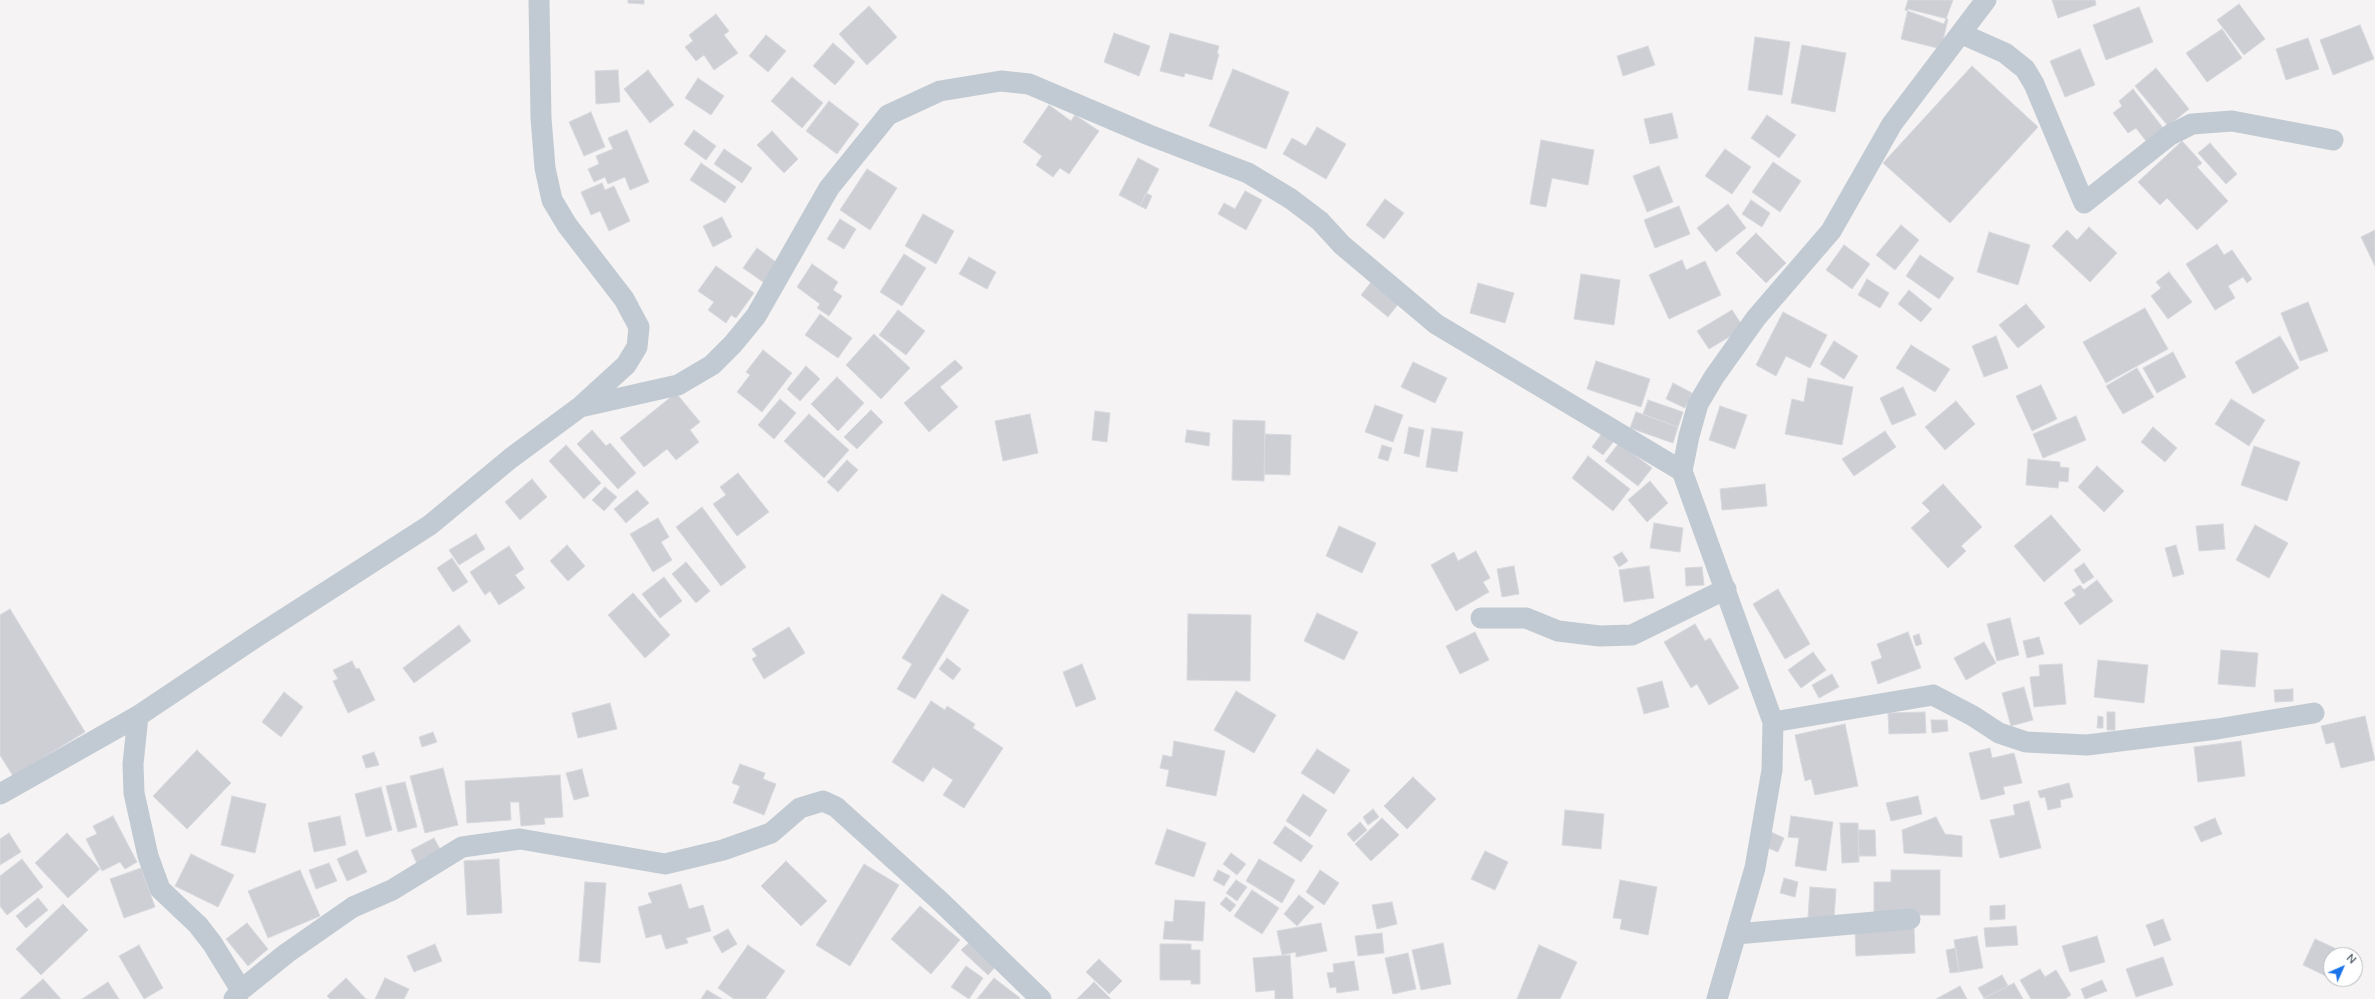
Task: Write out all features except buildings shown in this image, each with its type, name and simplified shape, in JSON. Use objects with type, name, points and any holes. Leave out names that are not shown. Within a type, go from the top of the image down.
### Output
[{"type":"street","points":[[0,794],[138,716],[256,637],[430,525],[511,458],[580,407],[626,365],[637,347],[639,327],[624,299],[567,226],[552,200],[545,168],[541,118],[539,0]]},
{"type":"street","points":[[1717,999],[1755,868],[1772,770],[1773,722],[1682,471],[1698,404],[1714,377],[1756,318],[1831,231],[1892,124],[1962,34],[1986,0]]},
{"type":"street","points":[[1962,34],[2005,53],[2025,69],[2034,84],[2084,203],[2170,135],[2192,124],[2232,121],[2333,140]]},
{"type":"street","points":[[580,407],[678,385],[712,365],[733,344],[756,316],[829,188],[888,115],[940,91],[1001,81],[1029,84],[1149,135],[1248,173],[1291,199],[1320,221],[1342,245],[1436,324],[1682,471]]},
{"type":"street","points":[[1481,618],[1526,618],[1558,631],[1600,636],[1632,635],[1726,589]]},
{"type":"street","points":[[1773,722],[1933,695],[1973,716],[1999,733],[2026,742],[2087,745],[2217,729],[2314,713]]},
{"type":"street","points":[[138,716],[133,764],[134,793],[148,856],[160,889],[203,931],[238,994],[287,953],[353,907],[392,890],[462,847],[520,839],[665,864],[723,850],[771,833],[800,808],[823,801],[836,807],[940,901],[1042,999]]},
{"type":"street","points":[[1736,934],[1910,919]]}]
